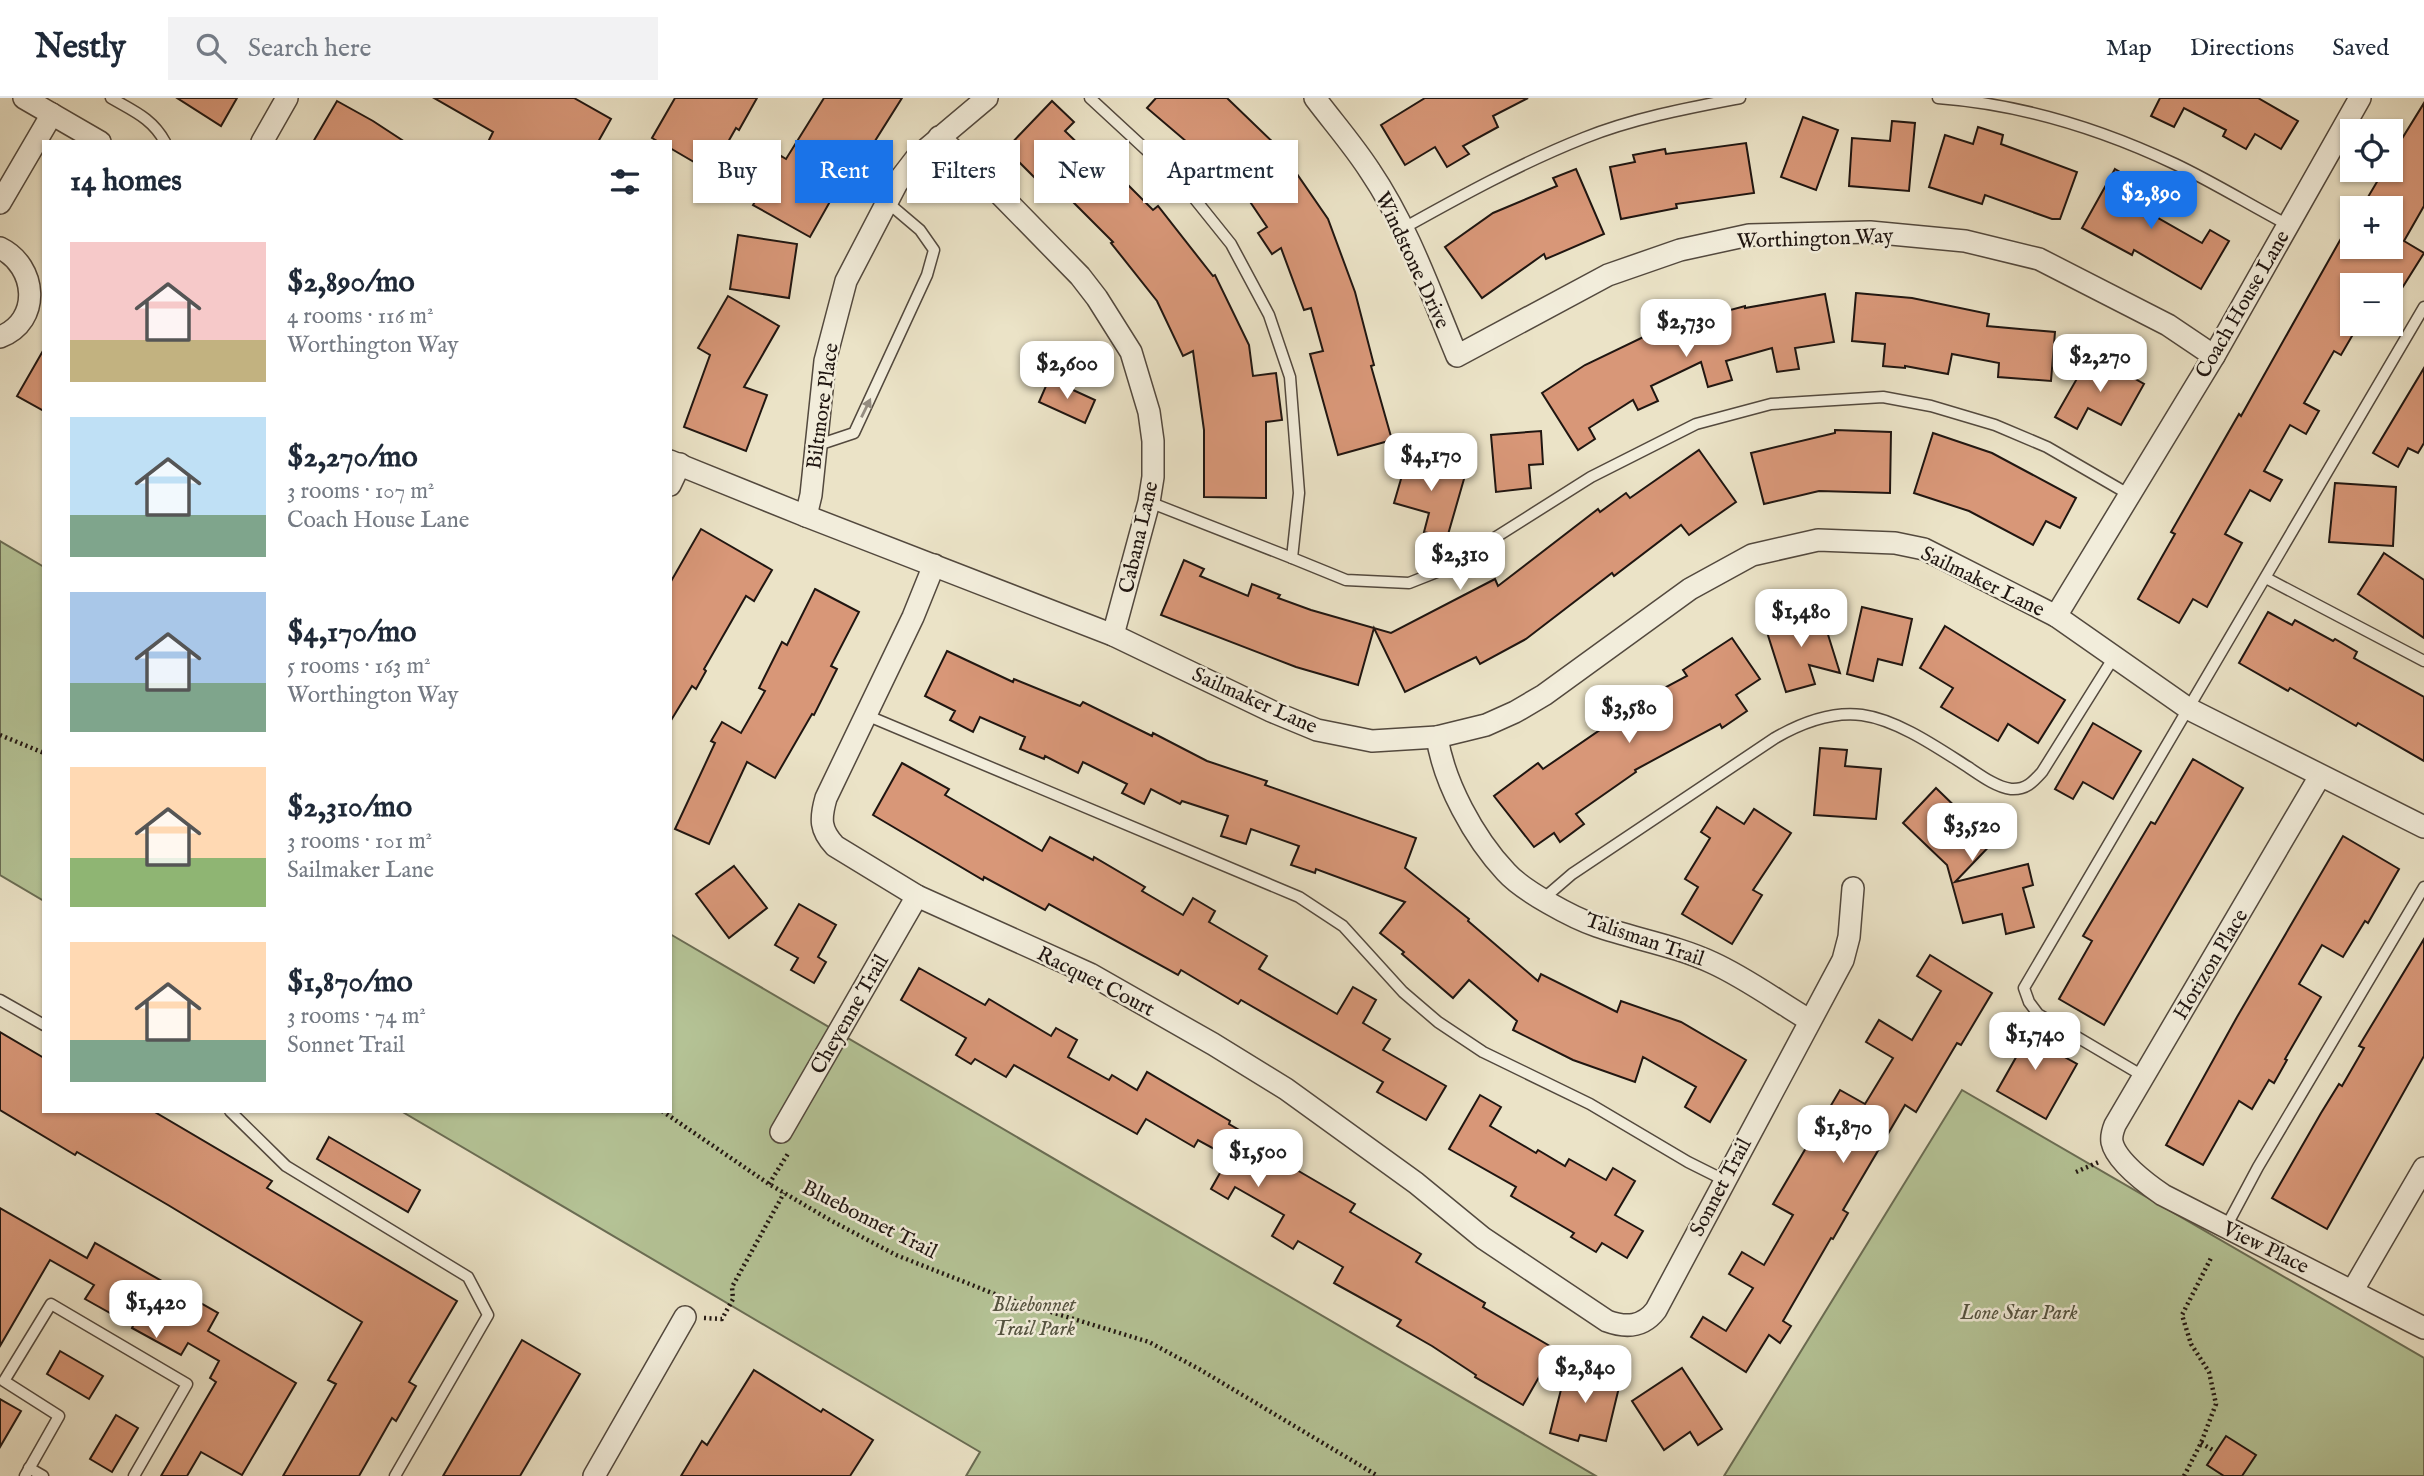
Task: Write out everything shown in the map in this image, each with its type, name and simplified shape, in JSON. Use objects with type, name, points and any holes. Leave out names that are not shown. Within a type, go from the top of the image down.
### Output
[{"type":"street","points":[[24,98],[97,140]]},
{"type":"street","points":[[263,140],[287,98]]},
{"type":"street","name":"Biltmore Place","points":[[893,191],[917,157],[987,98]]},
{"type":"street","name":"Windstone Drive","points":[[1315,98],[1371,172],[1402,229],[1457,356]]},
{"type":"street","name":"Coach House Lane","points":[[2056,616],[2214,355],[2360,98]]},
{"type":"street","points":[[0,203],[52,114]]},
{"type":"street","name":"Cabana Lane","points":[[939,137],[988,182],[1080,276],[1131,352],[1149,412],[1153,440],[1153,477],[1149,502],[1114,635]]},
{"type":"street","name":"Biltmore Place","points":[[806,516],[811,495],[825,361],[846,281],[886,203]]},
{"type":"street","name":"Worthington Way","points":[[1457,356],[1608,275],[1680,250],[1749,236],[1870,232],[1965,241],[2039,259],[2168,325],[2214,355]]},
{"type":"street","points":[[0,248],[22,264],[29,279],[31,295],[27,311],[18,325],[0,337]]},
{"type":"street","name":"Sailmaker Lane","points":[[675,463],[1114,635],[1271,711],[1317,730],[1372,741],[1437,737],[1486,725],[1515,712],[1544,695],[1690,589],[1752,555],[1818,540],[1895,543],[1924,550],[2056,616],[2189,709],[2424,827]]},
{"type":"street","name":"Racquet Court","points":[[934,565],[913,617],[826,799],[821,817],[826,836],[835,846],[916,896],[1090,974],[1286,1088],[1416,1183],[1483,1238],[1598,1316]]},
{"type":"street","name":"Talisman Trail","points":[[1437,737],[1441,762],[1455,797],[1506,873],[1543,899],[1593,925],[1714,963],[1809,1020]]},
{"type":"street","name":"Horizon Place","points":[[2117,1154],[2111,1139],[2115,1125],[2320,776]]},
{"type":"street","name":"Sonnet Trail","points":[[1598,1316],[1624,1325],[1640,1324],[1648,1320],[1656,1310],[1843,960],[1849,937],[1853,888]]},
{"type":"street","name":"Cheyenne Trail","points":[[781,1132],[916,896]]},
{"type":"street","name":"View Place","points":[[2117,1154],[2144,1183],[2163,1195],[2424,1328]]},
{"type":"street","points":[[2353,1290],[2424,1168]]},
{"type":"street","points":[[594,1476],[685,1317]]},
{"type":"lane","points":[[111,98],[150,121],[164,140]]},
{"type":"lane","points":[[1090,98],[1182,183],[1231,244],[1269,314],[1290,377],[1299,493],[1292,558]]},
{"type":"lane","points":[[1402,229],[1490,180],[1586,137],[1673,110],[1740,98]]},
{"type":"lane","points":[[1938,98],[1962,100],[2047,117],[2112,137],[2176,164],[2288,225]]},
{"type":"lane","points":[[815,446],[854,432],[927,275],[934,250],[920,230],[888,203]]},
{"type":"lane","points":[[2143,1076],[2038,1014],[2029,1002],[2024,988],[2424,307]]},
{"type":"lane","points":[[1149,502],[1346,580],[1409,583],[1447,568],[1591,477],[1696,424],[1771,404],[1882,397],[1931,406],[1995,425],[2047,447],[2130,495]]},
{"type":"lane","points":[[2266,578],[2424,661]]},
{"type":"lane","points":[[1543,899],[1572,874],[1775,738],[1811,720],[1863,715],[1923,739],[1989,781],[2010,789],[2028,786],[2042,772],[2115,657]]},
{"type":"lane","points":[[866,715],[1299,897],[1343,926],[1403,992],[1438,1022],[1483,1052],[1590,1104],[1688,1162],[1724,1180]]},
{"type":"lane","points":[[2226,1227],[2258,1167],[2424,887]]},
{"type":"lane","points":[[0,1000],[42,1024]]},
{"type":"lane","points":[[232,1113],[286,1166],[468,1276],[488,1315],[394,1476]]},
{"type":"lane","points":[[43,1476],[27,1472],[60,1416],[4,1381],[51,1304],[187,1384],[134,1476]]},
{"type":"path","points":[[0,735],[42,752]]},
{"type":"path","name":"Bluebonnet Trail","points":[[665,1113],[769,1184],[896,1255],[1005,1298],[1149,1342],[1378,1476]]},
{"type":"path","points":[[769,1184],[792,1146],[781,1132]]},
{"type":"path","points":[[685,1317],[722,1319],[733,1299],[732,1287],[784,1192]]},
{"type":"path","points":[[2184,1476],[2201,1443],[2216,1404],[2209,1371],[2191,1344],[2182,1315],[2212,1256]]},
{"type":"path","points":[[2201,1443],[2216,1452]]},
{"type":"green space","points":[[0,541],[42,566],[42,900],[0,875]]},
{"type":"green space","name":"Bluebonnet Trail Park","points":[[672,935],[1596,1476],[966,1476],[980,1452],[404,1113],[672,1113]]},
{"type":"green space","name":"Lone Star Park","points":[[1962,1090],[2424,1358],[2424,1476],[1724,1476]]},
{"type":"building","points":[[177,98],[237,98],[221,126]]},
{"type":"building","points":[[434,98],[574,98],[611,119],[599,140],[489,140],[493,132]]},
{"type":"building","points":[[675,98],[757,98],[739,130],[736,128],[729,140],[693,140],[693,161],[672,149],[672,140],[652,138]]},
{"type":"building","points":[[824,98],[902,98],[876,140],[798,140]]},
{"type":"building","points":[[1156,98],[1227,98],[1271,140],[1185,140],[1147,108]]},
{"type":"building","points":[[1425,98],[1528,98],[1493,116],[1498,127],[1463,146],[1469,154],[1447,167],[1435,147],[1405,165],[1381,125]]},
{"type":"building","points":[[2160,98],[2258,98],[2298,121],[2281,149],[2255,134],[2246,149],[2223,136],[2226,130],[2184,108],[2174,127],[2151,116]]},
{"type":"building","points":[[337,101],[402,140],[314,140]]},
{"type":"building","points":[[1052,101],[1074,122],[1065,131],[1074,140],[1034,140],[1034,177],[1020,163],[1020,140],[1015,140]]},
{"type":"building","points":[[2424,103],[2424,206],[2404,241],[2424,253],[2403,287],[2403,273],[2340,273],[2340,336],[2352,336],[2341,355],[2334,351],[2304,403],[2319,411],[2306,434],[2290,425],[2264,471],[2282,480],[2270,501],[2250,490],[2225,534],[2242,543],[2207,607],[2193,599],[2179,623],[2138,599],[2175,534],[2171,532],[2239,414],[2241,416],[2340,240],[2340,259],[2403,259],[2403,196],[2369,196],[2377,182],[2403,182],[2403,137]]},
{"type":"building","points":[[1803,117],[1838,130],[1816,190],[1781,177]]},
{"type":"building","points":[[1892,121],[1915,123],[1909,191],[1849,186],[1852,138],[1890,141]]},
{"type":"building","points":[[1978,127],[2003,135],[2001,144],[2077,172],[2060,219],[2052,219],[1985,195],[1982,204],[1929,187],[1945,135],[1973,144]]},
{"type":"building","points":[[1746,143],[1754,193],[1676,204],[1677,208],[1621,219],[1610,167],[1635,162],[1633,155],[1665,149],[1666,154]]},
{"type":"building","points":[[795,145],[795,203],[829,203],[810,237],[753,205],[781,203],[781,156],[786,159]]},
{"type":"building","points":[[1576,169],[1604,234],[1546,259],[1544,254],[1482,298],[1445,247],[1493,213],[1557,186],[1553,178]]},
{"type":"building","points":[[2115,169],[2163,197],[2153,215],[2202,243],[2210,230],[2229,241],[2201,289],[2134,250],[2132,255],[2082,228]]},
{"type":"building","points":[[1298,176],[1328,219],[1355,292],[1374,365],[1371,366],[1392,440],[1338,455],[1310,354],[1323,351],[1311,308],[1304,310],[1281,248],[1272,254],[1258,233],[1267,227],[1251,203],[1298,203]]},
{"type":"building","points":[[1129,186],[1143,203],[1153,210],[1158,206],[1213,276],[1215,275],[1249,345],[1253,376],[1276,373],[1282,420],[1266,422],[1266,498],[1204,497],[1204,430],[1193,351],[1183,356],[1157,301],[1111,243],[1113,242],[1074,203],[1129,203]]},
{"type":"building","points":[[738,235],[797,244],[789,298],[730,289]]},
{"type":"building","points":[[1856,293],[1912,298],[1989,314],[1987,326],[2055,332],[2051,381],[1998,377],[1999,363],[1952,354],[1948,374],[1905,366],[1883,366],[1885,344],[1852,341]]},
{"type":"building","points":[[1825,294],[1834,342],[1795,348],[1799,369],[1777,372],[1772,348],[1726,361],[1732,380],[1708,387],[1701,362],[1651,386],[1658,401],[1638,410],[1633,400],[1589,428],[1595,439],[1578,450],[1542,393],[1585,365],[1660,329],[1745,306]]},
{"type":"building","points":[[728,296],[779,326],[744,387],[767,395],[746,451],[684,427],[710,355],[698,348]]},
{"type":"building","points":[[42,352],[42,410],[17,396]]},
{"type":"building","points":[[2091,354],[2144,384],[2121,425],[2088,408],[2077,429],[2055,417]]},
{"type":"building","points":[[2424,368],[2424,443],[2418,453],[2408,448],[2398,467],[2373,453]]},
{"type":"building","points":[[1049,379],[1095,400],[1085,423],[1039,402]]},
{"type":"building","points":[[1835,430],[1891,432],[1890,493],[1819,491],[1764,504],[1751,453],[1835,433]]},
{"type":"building","points":[[1541,431],[1543,464],[1529,465],[1531,488],[1496,492],[1491,435]]},
{"type":"building","points":[[1933,433],[1992,453],[2076,498],[2060,528],[2046,521],[2033,545],[1969,511],[1914,493]]},
{"type":"building","points":[[1699,450],[1736,502],[1689,535],[1681,525],[1614,576],[1612,573],[1526,639],[1480,664],[1476,657],[1405,692],[1374,628],[1391,633],[1495,579],[1498,586],[1598,509],[1600,512],[1626,493],[1630,498]]},
{"type":"building","points":[[1408,455],[1466,472],[1447,538],[1424,532],[1429,513],[1394,503]]},
{"type":"building","points":[[2335,483],[2396,487],[2393,546],[2329,542]]},
{"type":"building","points":[[701,529],[772,570],[754,601],[746,596],[704,669],[706,671],[696,689],[692,686],[672,719],[672,580]]},
{"type":"building","points":[[2384,553],[2424,580],[2424,638],[2358,594]]},
{"type":"building","points":[[1184,560],[1204,569],[1200,576],[1248,596],[1252,584],[1280,595],[1278,598],[1311,610],[1374,628],[1358,685],[1296,667],[1161,615]]},
{"type":"building","points":[[815,589],[859,612],[831,666],[837,669],[814,715],[812,714],[775,778],[747,762],[709,844],[675,829],[715,743],[711,741],[722,722],[741,733],[765,691],[759,688],[782,642],[787,645]]},
{"type":"building","points":[[1862,607],[1912,619],[1902,665],[1878,659],[1873,681],[1847,674]]},
{"type":"building","points":[[1820,609],[1840,673],[1809,665],[1815,684],[1786,692],[1765,626]]},
{"type":"building","points":[[2268,612],[2292,625],[2295,620],[2333,641],[2335,639],[2357,652],[2354,658],[2424,697],[2424,761],[2358,723],[2356,726],[2290,688],[2288,691],[2239,663]]},
{"type":"building","points":[[1945,626],[2065,700],[2038,743],[2008,724],[1998,741],[1941,707],[1953,688],[1920,668]]},
{"type":"building","points":[[1732,638],[1760,679],[1736,695],[1747,711],[1722,728],[1720,724],[1635,770],[1636,772],[1576,814],[1584,824],[1560,842],[1554,833],[1534,847],[1494,796],[1538,763],[1543,769],[1626,712],[1625,709],[1687,676],[1683,670]]},
{"type":"building","points":[[947,651],[1013,682],[1014,679],[1080,706],[1083,702],[1207,761],[1267,781],[1265,785],[1416,838],[1405,868],[1469,919],[1468,921],[1538,981],[1541,974],[1617,1012],[1621,1001],[1681,1022],[1746,1060],[1710,1122],[1685,1107],[1696,1087],[1643,1057],[1635,1082],[1573,1060],[1513,1030],[1517,1021],[1469,980],[1453,998],[1380,933],[1405,902],[1316,869],[1315,873],[1291,865],[1299,846],[1251,829],[1246,844],[1221,836],[1228,816],[1182,801],[1180,804],[1151,789],[1144,804],[1122,793],[1127,784],[1083,762],[1078,773],[1045,756],[1044,759],[1020,749],[1025,737],[980,717],[973,732],[950,720],[955,711],[925,696]]},
{"type":"building","points":[[2093,723],[2141,751],[2113,799],[2083,782],[2073,799],[2055,789]]},
{"type":"building","points":[[1820,748],[1847,750],[1845,766],[1881,769],[1876,819],[1814,815]]},
{"type":"building","points":[[2193,759],[2243,788],[2104,1025],[2059,999],[2092,941],[2083,936],[2151,822],[2155,824]]},
{"type":"building","points":[[902,763],[949,789],[945,795],[1042,851],[1050,837],[1093,860],[1094,857],[1145,887],[1142,891],[1183,915],[1193,898],[1215,911],[1209,922],[1267,956],[1259,969],[1337,1014],[1353,987],[1376,1000],[1363,1023],[1390,1039],[1383,1050],[1446,1086],[1426,1120],[1377,1092],[1383,1082],[1241,1000],[1238,1004],[1181,970],[1178,975],[1049,904],[1045,910],[984,877],[983,880],[873,815]]},
{"type":"building","points":[[1936,788],[1972,823],[1979,815],[2000,835],[1955,882],[2028,864],[2033,885],[2023,888],[2034,927],[2006,934],[2002,914],[1963,923],[1947,865],[1903,823]]},
{"type":"building","points":[[1717,807],[1744,824],[1754,809],[1791,833],[1753,890],[1762,895],[1732,944],[1682,914],[1698,887],[1685,879],[1710,838],[1701,832]]},
{"type":"building","points":[[2343,836],[2399,869],[2368,923],[2365,921],[2343,957],[2322,945],[2299,984],[2321,997],[2285,1059],[2287,1060],[2274,1083],[2269,1080],[2252,1109],[2239,1101],[2203,1165],[2166,1145]]},
{"type":"building","points":[[734,866],[767,908],[729,938],[696,894]]},
{"type":"building","points":[[799,904],[836,925],[818,957],[826,962],[814,983],[791,970],[798,958],[775,945]]},
{"type":"building","points":[[2424,939],[2424,1056],[2327,1229],[2272,1198],[2339,1084],[2342,1086],[2364,1048],[2359,1046]]},
{"type":"building","points":[[1930,955],[1992,993],[1961,1045],[1957,1043],[1916,1112],[1905,1105],[1843,1210],[1848,1213],[1783,1321],[1791,1326],[1780,1343],[1769,1335],[1746,1372],[1691,1337],[1703,1317],[1726,1331],[1753,1288],[1729,1274],[1742,1252],[1764,1265],[1793,1215],[1773,1204],[1840,1090],[1865,1104],[1893,1058],[1866,1042],[1879,1020],[1912,1040],[1941,991],[1917,976]]},
{"type":"building","points":[[919,968],[985,1005],[989,999],[1051,1036],[1056,1028],[1077,1040],[1068,1057],[1109,1080],[1112,1075],[1137,1090],[1147,1072],[1230,1121],[1229,1124],[1293,1161],[1290,1166],[1355,1204],[1350,1212],[1421,1254],[1416,1262],[1485,1303],[1483,1307],[1555,1349],[1523,1405],[1397,1326],[1401,1320],[1334,1283],[1343,1267],[1298,1241],[1293,1249],[1272,1236],[1284,1215],[1235,1187],[1228,1199],[1211,1189],[1229,1157],[1198,1140],[1194,1147],[1146,1119],[1137,1134],[1014,1065],[1006,1077],[975,1059],[971,1064],[956,1055],[966,1038],[901,1000]]},
{"type":"building","points":[[2020,1021],[2048,1037],[2043,1045],[2077,1064],[2046,1119],[1997,1091],[2019,1052],[2006,1044]]},
{"type":"building","points":[[0,1032],[42,1057],[42,1113],[156,1113],[272,1181],[267,1188],[457,1301],[409,1382],[416,1386],[396,1421],[392,1418],[359,1476],[283,1476],[336,1384],[328,1380],[362,1322],[168,1205],[77,1152],[75,1155],[0,1110]]},
{"type":"building","points":[[1480,1095],[1501,1107],[1490,1126],[1536,1153],[1538,1150],[1565,1166],[1569,1159],[1606,1180],[1613,1168],[1635,1181],[1615,1215],[1643,1231],[1627,1258],[1602,1243],[1596,1252],[1571,1237],[1574,1233],[1511,1196],[1516,1187],[1449,1149]]},
{"type":"building","points":[[329,1137],[420,1190],[408,1212],[317,1159]]},
{"type":"building","points":[[0,1208],[87,1258],[95,1243],[218,1313],[208,1331],[296,1383],[242,1475],[201,1452],[187,1476],[161,1476],[216,1382],[210,1378],[219,1361],[188,1343],[181,1355],[132,1328],[133,1326],[85,1299],[94,1285],[50,1260],[0,1346]]},
{"type":"building","points":[[522,1340],[580,1374],[520,1476],[443,1476]]},
{"type":"building","points":[[60,1351],[103,1376],[89,1399],[47,1374]]},
{"type":"building","points":[[1567,1366],[1621,1379],[1606,1441],[1580,1435],[1578,1441],[1550,1433]]},
{"type":"building","points":[[1682,1368],[1722,1429],[1698,1445],[1690,1432],[1664,1450],[1632,1401]]},
{"type":"building","points":[[754,1370],[821,1412],[823,1409],[873,1440],[850,1476],[681,1476],[702,1441],[707,1445]]},
{"type":"building","points":[[0,1399],[21,1411],[0,1447]]},
{"type":"building","points":[[116,1415],[138,1428],[112,1472],[90,1459]]},
{"type":"building","points":[[2226,1436],[2256,1455],[2242,1476],[2224,1476],[2207,1465]]}]
